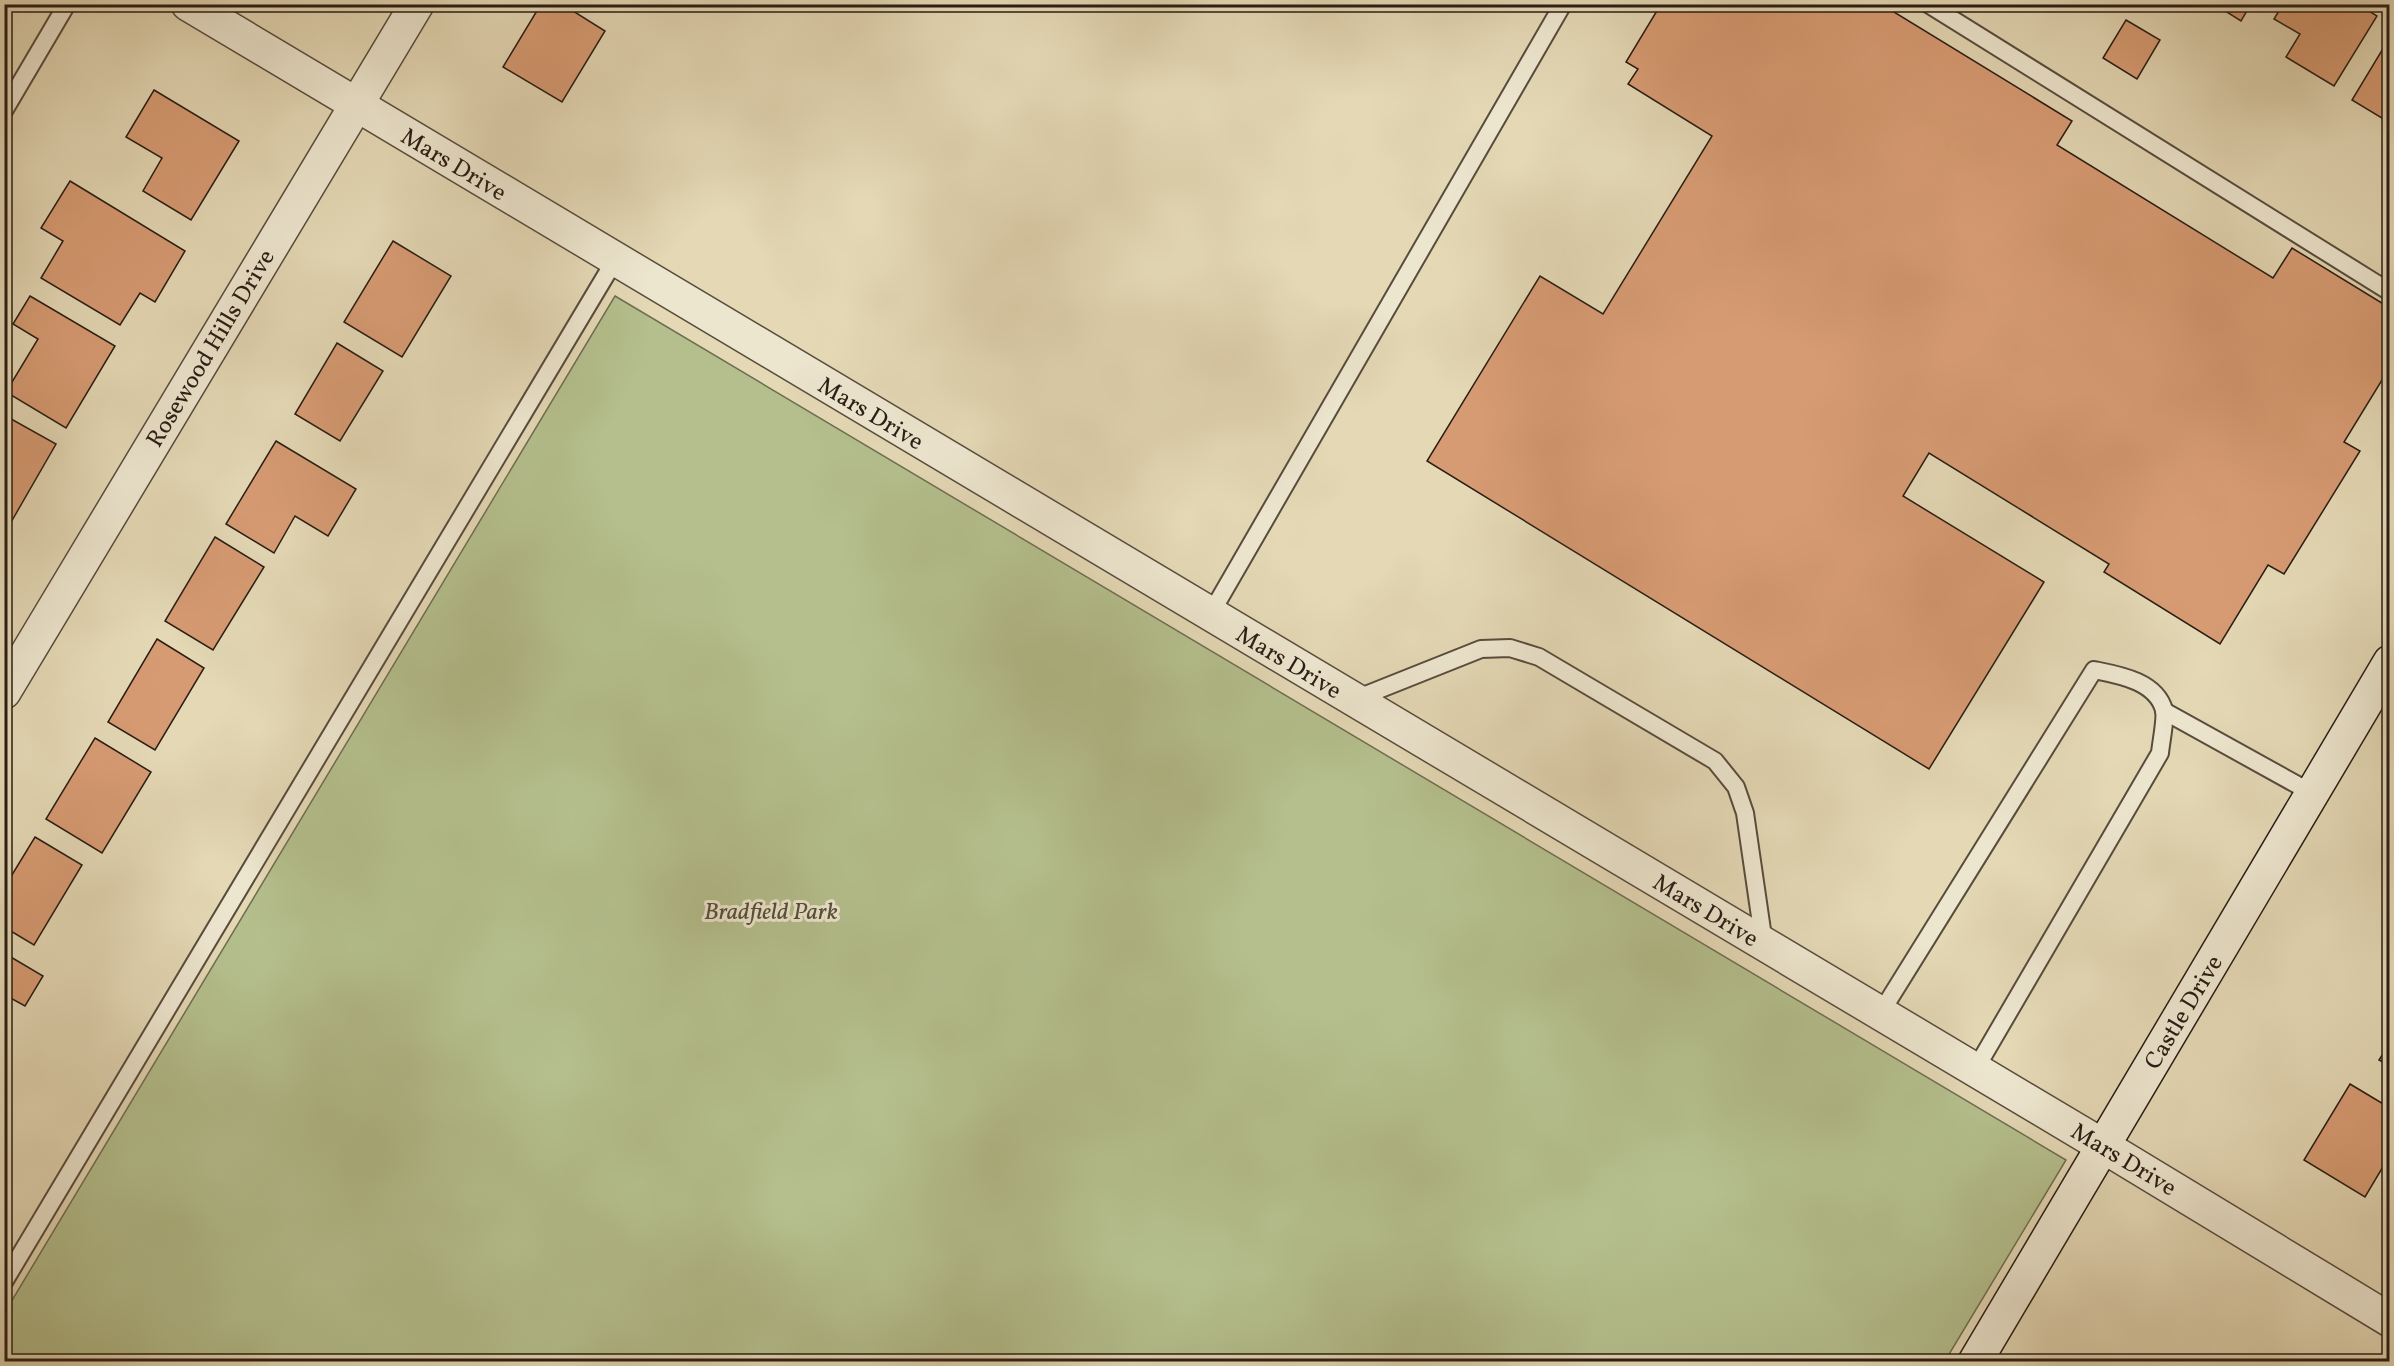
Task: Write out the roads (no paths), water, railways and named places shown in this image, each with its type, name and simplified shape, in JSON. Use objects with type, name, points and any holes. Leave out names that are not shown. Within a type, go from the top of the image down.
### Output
[{"type":"street","name":"Mars Drive","points":[[188,4],[2103,1146],[2390,1320]]},
{"type":"street","name":"Rosewood Hills Drive","points":[[4,692],[417,4]]},
{"type":"street","name":"Castle Drive","points":[[1975,1362],[2390,662]]},
{"type":"lane","points":[[4,111],[67,4]]},
{"type":"lane","points":[[1210,615],[1563,4]]},
{"type":"lane","points":[[1928,4],[2390,292]]},
{"type":"lane","points":[[4,1282],[615,260]]},
{"type":"lane","points":[[1353,700],[1480,649],[1510,648],[1539,657],[1715,761],[1736,787],[1745,813],[1764,945]]},
{"type":"lane","points":[[1880,1014],[2094,670],[2125,676],[2152,691],[2164,711],[2312,794]]},
{"type":"lane","points":[[1975,1070],[2160,753],[2164,711]]},
{"type":"park label","name":"Bradfield Park","points":[[771,911]]}]
